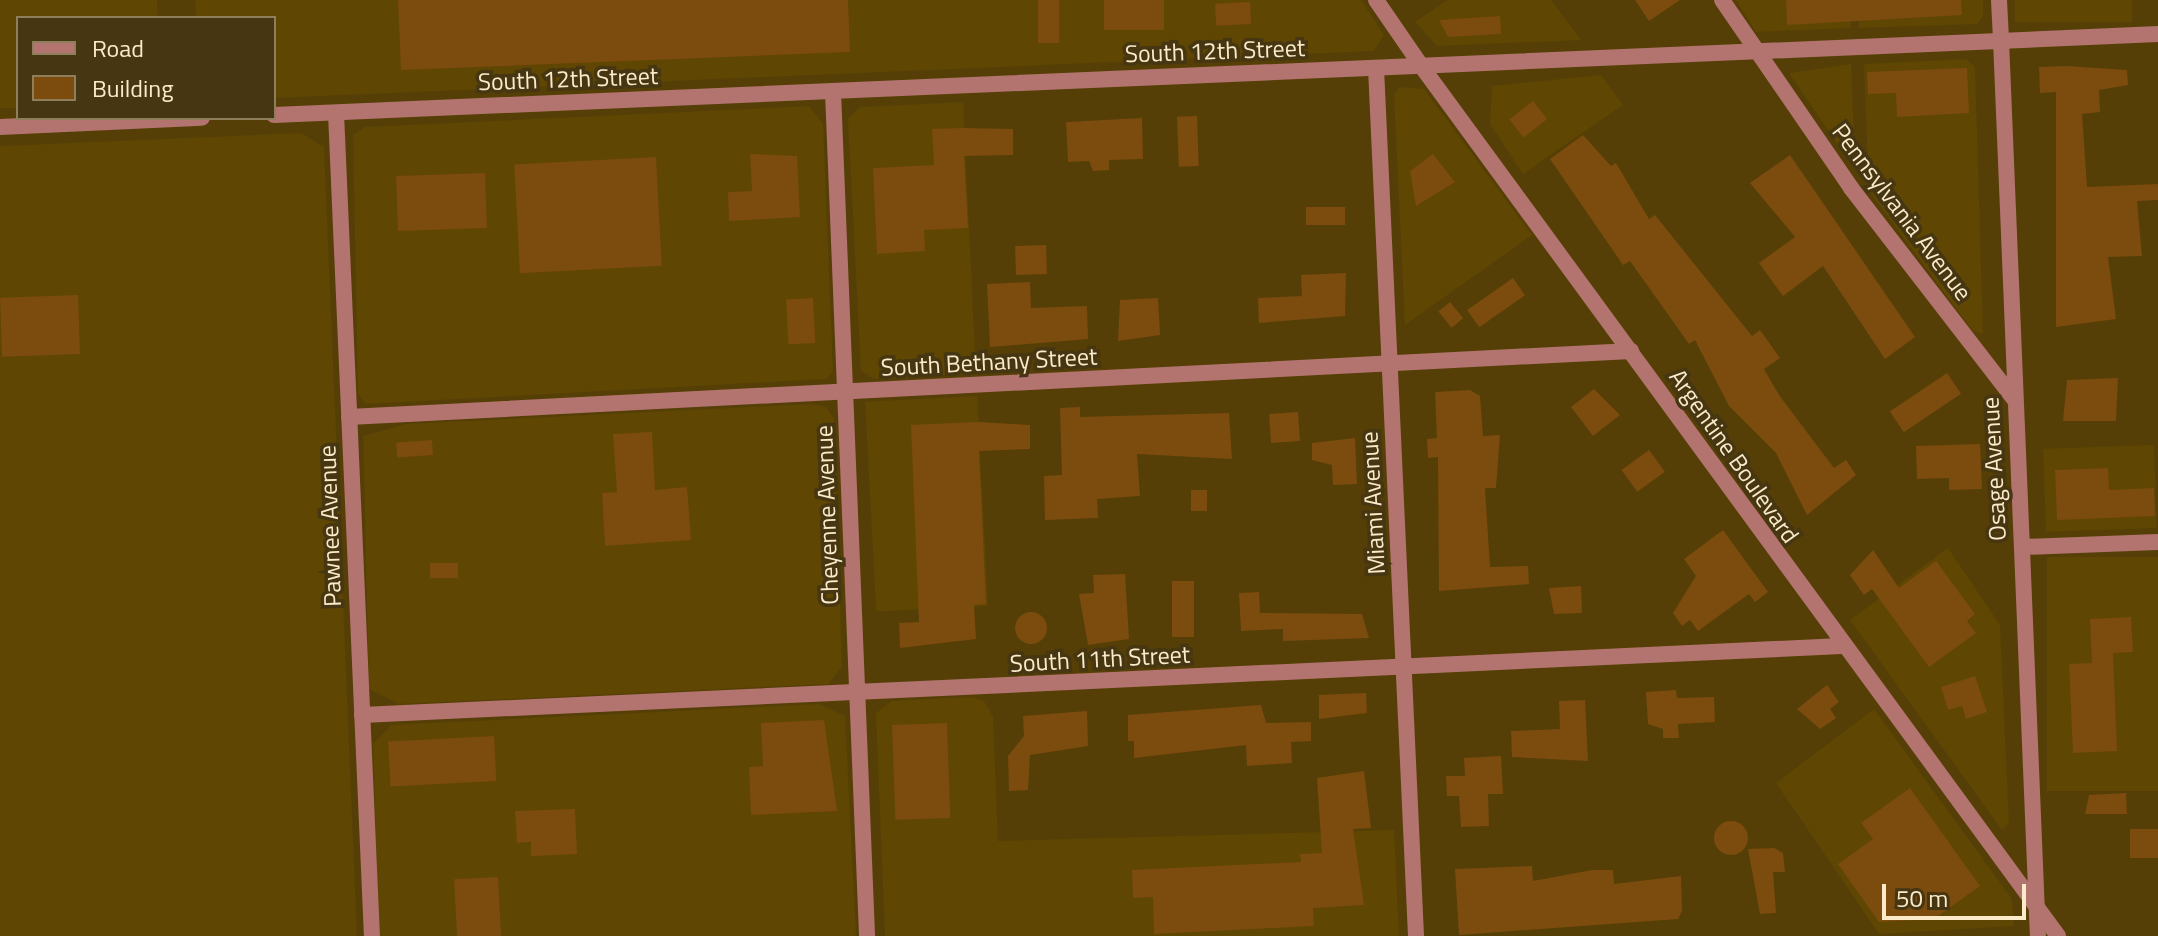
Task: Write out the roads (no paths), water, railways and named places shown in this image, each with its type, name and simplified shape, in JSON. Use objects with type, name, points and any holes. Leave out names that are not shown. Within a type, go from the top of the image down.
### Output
[{"type":"street","name":"Argentine Boulevard","points":[[1376,0],[1841,646],[2058,936]]},
{"type":"street","name":"Osage Avenue","points":[[1999,0],[2038,936]]},
{"type":"street","name":"Pennsylvania Avenue","points":[[1724,1],[1754,50],[2015,400]]},
{"type":"street","name":"South 12th Street","points":[[276,115],[2158,34]]},
{"type":"street","name":"Miami Avenue","points":[[1376,68],[1416,936]]},
{"type":"street","name":"Cheyenne Avenue","points":[[833,92],[867,936]]},
{"type":"street","name":"Pawnee Avenue","points":[[336,113],[372,936]]},
{"type":"street","points":[[0,127],[157,120]]},
{"type":"street","name":"South Bethany Street","points":[[349,417],[1631,351]]},
{"type":"street","points":[[2022,547],[2158,542]]},
{"type":"street","name":"South 11th Street","points":[[362,715],[1404,670],[1841,646]]}]
